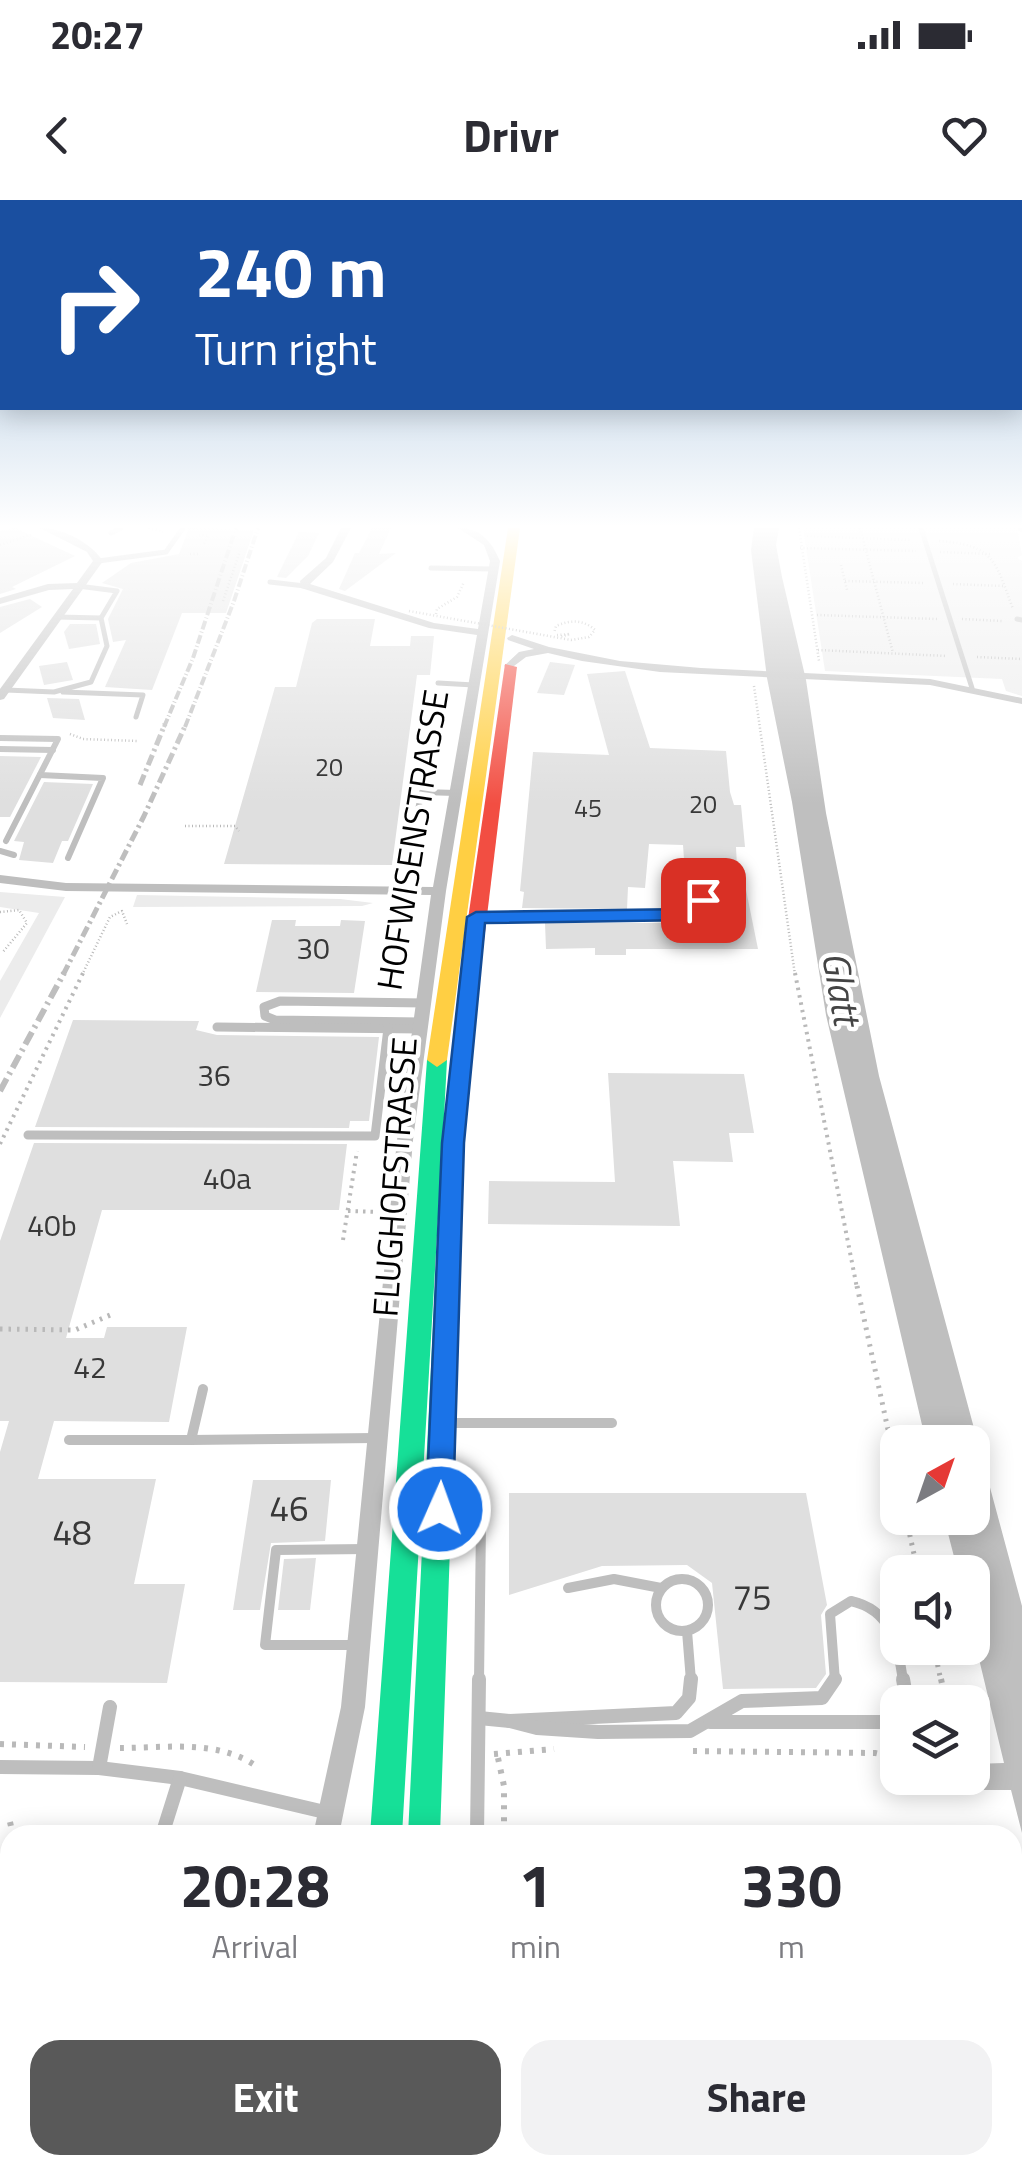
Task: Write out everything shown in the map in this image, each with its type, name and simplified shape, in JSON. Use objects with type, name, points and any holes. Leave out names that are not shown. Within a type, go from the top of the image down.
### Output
[{"type":"main road","name":"FLUGHOFSTRASSE","points":[[387,1825],[438,1040],[500,620]]},
{"type":"main road","name":"FLUGHOFSTRASSE","points":[[424,1825],[453,1143],[476,917],[514,620]]},
{"type":"street","points":[[3,694],[55,620]]},
{"type":"street","points":[[414,620],[482,633]]},
{"type":"street","name":"HOFWISENSTRASSE","points":[[329,1825],[344,1762],[360,1645],[405,1140],[439,891],[484,620]]},
{"type":"street","points":[[512,638],[550,650],[660,668],[760,674],[818,671],[895,678],[972,688],[1022,701]]},
{"type":"street","points":[[510,666],[523,654],[550,650]]},
{"type":"street","points":[[0,878],[66,887],[439,891]]},
{"type":"lane","points":[[54,692],[91,682],[107,646],[101,620]]},
{"type":"lane","points":[[950,620],[972,688]]},
{"type":"lane","points":[[438,683],[474,685]]},
{"type":"lane","points":[[3,694],[143,695],[136,717]]},
{"type":"lane","points":[[0,738],[58,739],[6,841]]},
{"type":"lane","points":[[0,749],[53,750]]},
{"type":"lane","points":[[40,775],[90,776],[104,782],[68,858]]},
{"type":"lane","points":[[406,862],[422,792],[456,793]]},
{"type":"lane","points":[[0,832],[16,823]]},
{"type":"lane","points":[[0,850],[14,855]]},
{"type":"lane","points":[[476,917],[693,915],[703,900]]},
{"type":"lane","points":[[280,1001],[422,1018],[275,1020],[265,1016],[264,1008],[280,1001]]},
{"type":"lane","points":[[217,1027],[388,1028],[422,1018]]},
{"type":"lane","points":[[28,1135],[375,1136],[388,1028]]},
{"type":"lane","points":[[191,1440],[203,1389]]},
{"type":"lane","points":[[442,1423],[612,1423]]},
{"type":"lane","points":[[69,1440],[379,1438]]},
{"type":"lane","points":[[442,1453],[474,1493],[481,1524],[478,1825]]},
{"type":"lane","points":[[360,1645],[265,1646],[276,1550],[369,1550]]},
{"type":"lane","points":[[568,1588],[598,1580],[642,1582],[660,1588],[683,1580],[705,1593],[707,1618],[687,1631],[671,1628],[659,1616],[655,1602],[660,1588]]},
{"type":"lane","points":[[510,1721],[537,1728],[598,1732],[690,1731],[742,1701],[816,1699],[829,1694],[835,1676],[828,1620],[839,1606],[851,1601],[869,1604],[886,1618],[903,1685]]},
{"type":"lane","points":[[479,1718],[510,1721],[668,1715],[682,1710],[690,1691],[687,1631]]},
{"type":"lane","points":[[99,1768],[110,1708]]},
{"type":"lane","points":[[710,1722],[880,1722]]},
{"type":"lane","points":[[0,1767],[99,1768],[180,1778],[332,1814]]},
{"type":"lane","points":[[165,1825],[180,1778]]},
{"type":"path","points":[[433,626],[434,620]]},
{"type":"path","points":[[460,620],[571,640],[589,637],[595,630],[588,624],[569,622],[556,626],[556,634],[570,634],[563,636]]},
{"type":"path","points":[[813,620],[818,671]]},
{"type":"path","points":[[885,620],[893,654]]},
{"type":"path","points":[[818,650],[1022,659]]},
{"type":"path","points":[[743,673],[753,678],[782,898],[845,1233],[887,1425]]},
{"type":"path","points":[[185,826],[235,826],[239,831]]},
{"type":"path","points":[[0,912],[19,910],[26,923],[2,953]]},
{"type":"path","points":[[0,1144],[110,917],[122,911],[127,924]]},
{"type":"path","points":[[343,1240],[358,1148]]},
{"type":"path","points":[[348,1212],[373,1212]]},
{"type":"path","points":[[0,1329],[70,1332],[99,1326],[114,1313]]},
{"type":"path","points":[[0,1744],[216,1750],[237,1753],[256,1766]]},
{"type":"path","points":[[504,1825],[504,1786],[497,1753],[572,1749]]},
{"type":"path","points":[[686,1750],[880,1754]]},
{"type":"shaded area","points":[[817,620],[1022,620],[1022,696],[1006,691],[1002,679],[825,671]]},
{"type":"shaded area","points":[[0,892],[65,897],[0,1018],[0,981],[39,913],[0,907]]},
{"type":"shaded area","points":[[137,895],[340,899],[373,903],[133,907]]},
{"type":"water","name":"Glatt","points":[[760,620],[792,620],[879,1076],[973,1425],[922,1425],[826,1015]]},
{"type":"water","points":[[990,1487],[1022,1606],[1022,1825],[1011,1790],[990,1790],[990,1763],[1004,1763],[990,1705],[990,1685],[985,1685],[980,1665],[990,1665],[990,1555],[954,1555],[948,1535],[990,1535]]},
{"type":"building","points":[[0,620],[21,620],[0,633]]},
{"type":"building","points":[[108,620],[179,620],[152,690],[105,687],[126,640],[113,642]]},
{"type":"building","points":[[375,620],[370,646],[410,646],[411,636],[434,636],[430,675],[417,675],[392,865],[224,864],[275,687],[296,687],[312,623]]},
{"type":"building","points":[[70,624],[96,624],[100,644],[69,649],[64,632]]},
{"type":"building","points":[[67,662],[73,680],[44,685],[39,666]]},
{"type":"building","points":[[550,662],[575,665],[564,695],[537,693]]},
{"type":"building","points":[[625,671],[650,748],[726,751],[730,792],[734,805],[741,805],[745,847],[736,847],[738,885],[745,885],[758,949],[626,949],[626,955],[595,955],[595,948],[546,949],[545,923],[721,923],[710,860],[684,859],[683,845],[649,844],[645,888],[628,887],[627,909],[522,908],[524,892],[520,891],[533,752],[609,755],[587,674]]},
{"type":"building","points":[[47,698],[79,699],[85,720],[53,718]]},
{"type":"building","points":[[0,756],[41,757],[10,817],[0,817]]},
{"type":"building","points":[[44,782],[93,784],[68,841],[62,841],[53,863],[19,860],[24,842],[14,841]]},
{"type":"building","points":[[272,920],[296,920],[295,926],[340,926],[341,920],[365,921],[354,993],[256,992]]},
{"type":"building","points":[[73,1020],[199,1021],[196,1030],[217,1035],[379,1037],[369,1121],[350,1121],[349,1128],[35,1127]]},
{"type":"building","points":[[608,1073],[744,1074],[754,1133],[729,1133],[733,1162],[673,1161],[680,1226],[488,1224],[489,1181],[615,1182]]},
{"type":"building","points":[[34,1143],[347,1144],[339,1210],[102,1210],[66,1338],[104,1338],[107,1327],[187,1327],[169,1422],[54,1421],[38,1479],[156,1479],[134,1584],[185,1584],[167,1683],[0,1682],[0,1452],[9,1421],[0,1421],[0,1241]]},
{"type":"building","points":[[253,1480],[331,1480],[325,1541],[271,1543],[260,1610],[233,1610]]},
{"type":"building","points":[[509,1493],[806,1493],[827,1605],[821,1615],[826,1674],[816,1688],[723,1689],[712,1583],[687,1565],[602,1566],[509,1595]]},
{"type":"building","points":[[316,1558],[310,1610],[278,1610],[284,1559]]},
{"type":"railway","points":[[164,727],[206,620]]},
{"type":"railway","points":[[185,727],[227,620]]},
{"type":"railway","points":[[140,785],[165,724]]},
{"type":"railway","points":[[63,975],[186,724]]},
{"type":"railway","points":[[0,1091],[64,973]]},
{"type":"traffic: fast","points":[[424,1825],[453,1143],[470,974]]},
{"type":"traffic: fast","points":[[387,1825],[437,1060]]},
{"type":"traffic: slow","points":[[437,1060],[501,620]]},
{"type":"traffic: jam","points":[[470,974],[510,667]]},
{"type":"route","points":[[440,1509],[453,1143],[476,917],[693,915],[703,900]]}]
